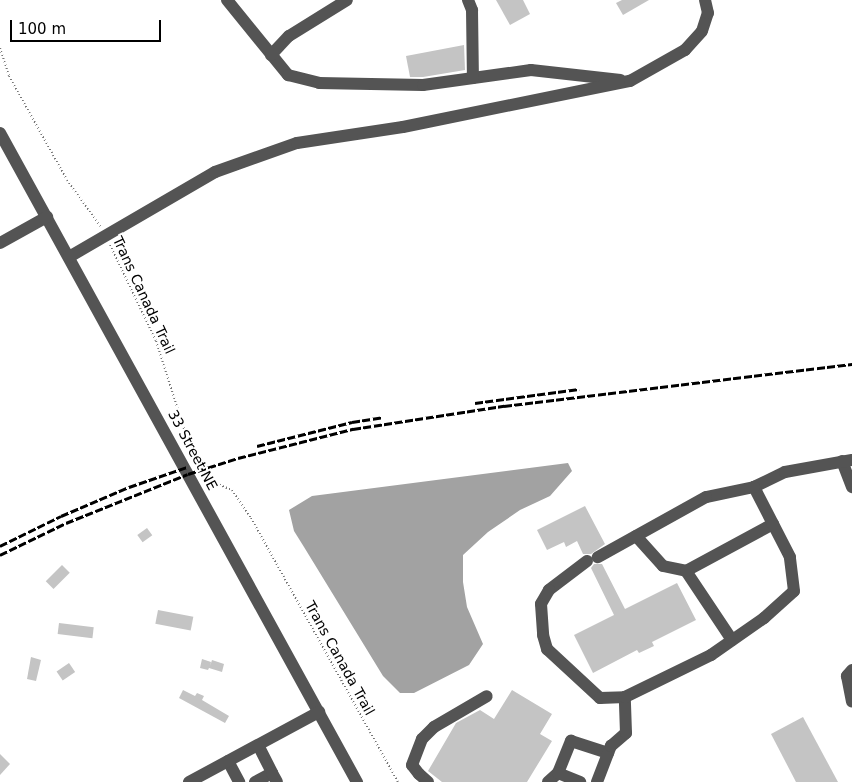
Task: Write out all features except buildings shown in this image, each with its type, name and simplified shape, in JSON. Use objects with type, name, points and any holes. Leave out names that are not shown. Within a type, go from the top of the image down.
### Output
[{"type":"street","points":[[227,0],[288,75],[319,83],[423,86],[531,70],[630,81]]},
{"type":"street","points":[[271,55],[289,36],[347,0]]},
{"type":"street","points":[[468,0],[472,10],[473,78]]},
{"type":"street","points":[[69,256],[215,172],[297,143],[404,127],[630,81],[685,50],[702,30],[708,13],[705,0]]},
{"type":"street","name":"33 Street NE","points":[[0,133],[357,782]]},
{"type":"street","points":[[0,243],[47,217]]},
{"type":"street","points":[[754,487],[790,557],[794,591],[764,618],[711,655],[625,697],[600,698],[547,648],[543,635],[541,604],[549,590],[592,559],[706,497],[754,487],[785,472],[847,461],[852,487]]},
{"type":"street","points":[[636,536],[663,566],[686,571],[773,524]]},
{"type":"street","points":[[686,571],[732,640]]},
{"type":"street","points":[[852,670],[847,676],[852,702]]},
{"type":"street","points":[[428,782],[412,765],[422,739],[434,727],[487,696]]},
{"type":"street","points":[[597,782],[612,746],[626,733],[625,697]]},
{"type":"street","points":[[189,782],[207,778],[228,761],[320,712]]},
{"type":"street","points":[[548,782],[558,773],[571,741],[608,753]]},
{"type":"street","points":[[255,782],[275,777],[258,745]]},
{"type":"street","points":[[228,761],[239,782]]},
{"type":"street","points":[[558,773],[580,782]]},
{"type":"path","name":"Trans Canada Trail","points":[[0,48],[9,76],[67,180],[88,208],[105,236],[151,328],[164,361],[187,438],[206,476],[213,482],[232,490],[251,518],[398,782]]},
{"type":"shaded area","points":[[568,463],[572,471],[550,496],[520,510],[488,532],[463,555],[463,582],[467,607],[483,644],[469,665],[414,693],[400,693],[383,676],[294,531],[289,510],[312,496]]},
{"type":"railway","points":[[0,555],[66,523],[188,474],[238,458],[353,429],[504,406],[852,364]]},
{"type":"railway","points":[[475,403],[579,389]]},
{"type":"railway","points":[[257,446],[352,422],[383,417]]},
{"type":"railway","points":[[0,546],[61,516],[129,487],[187,467]]}]
